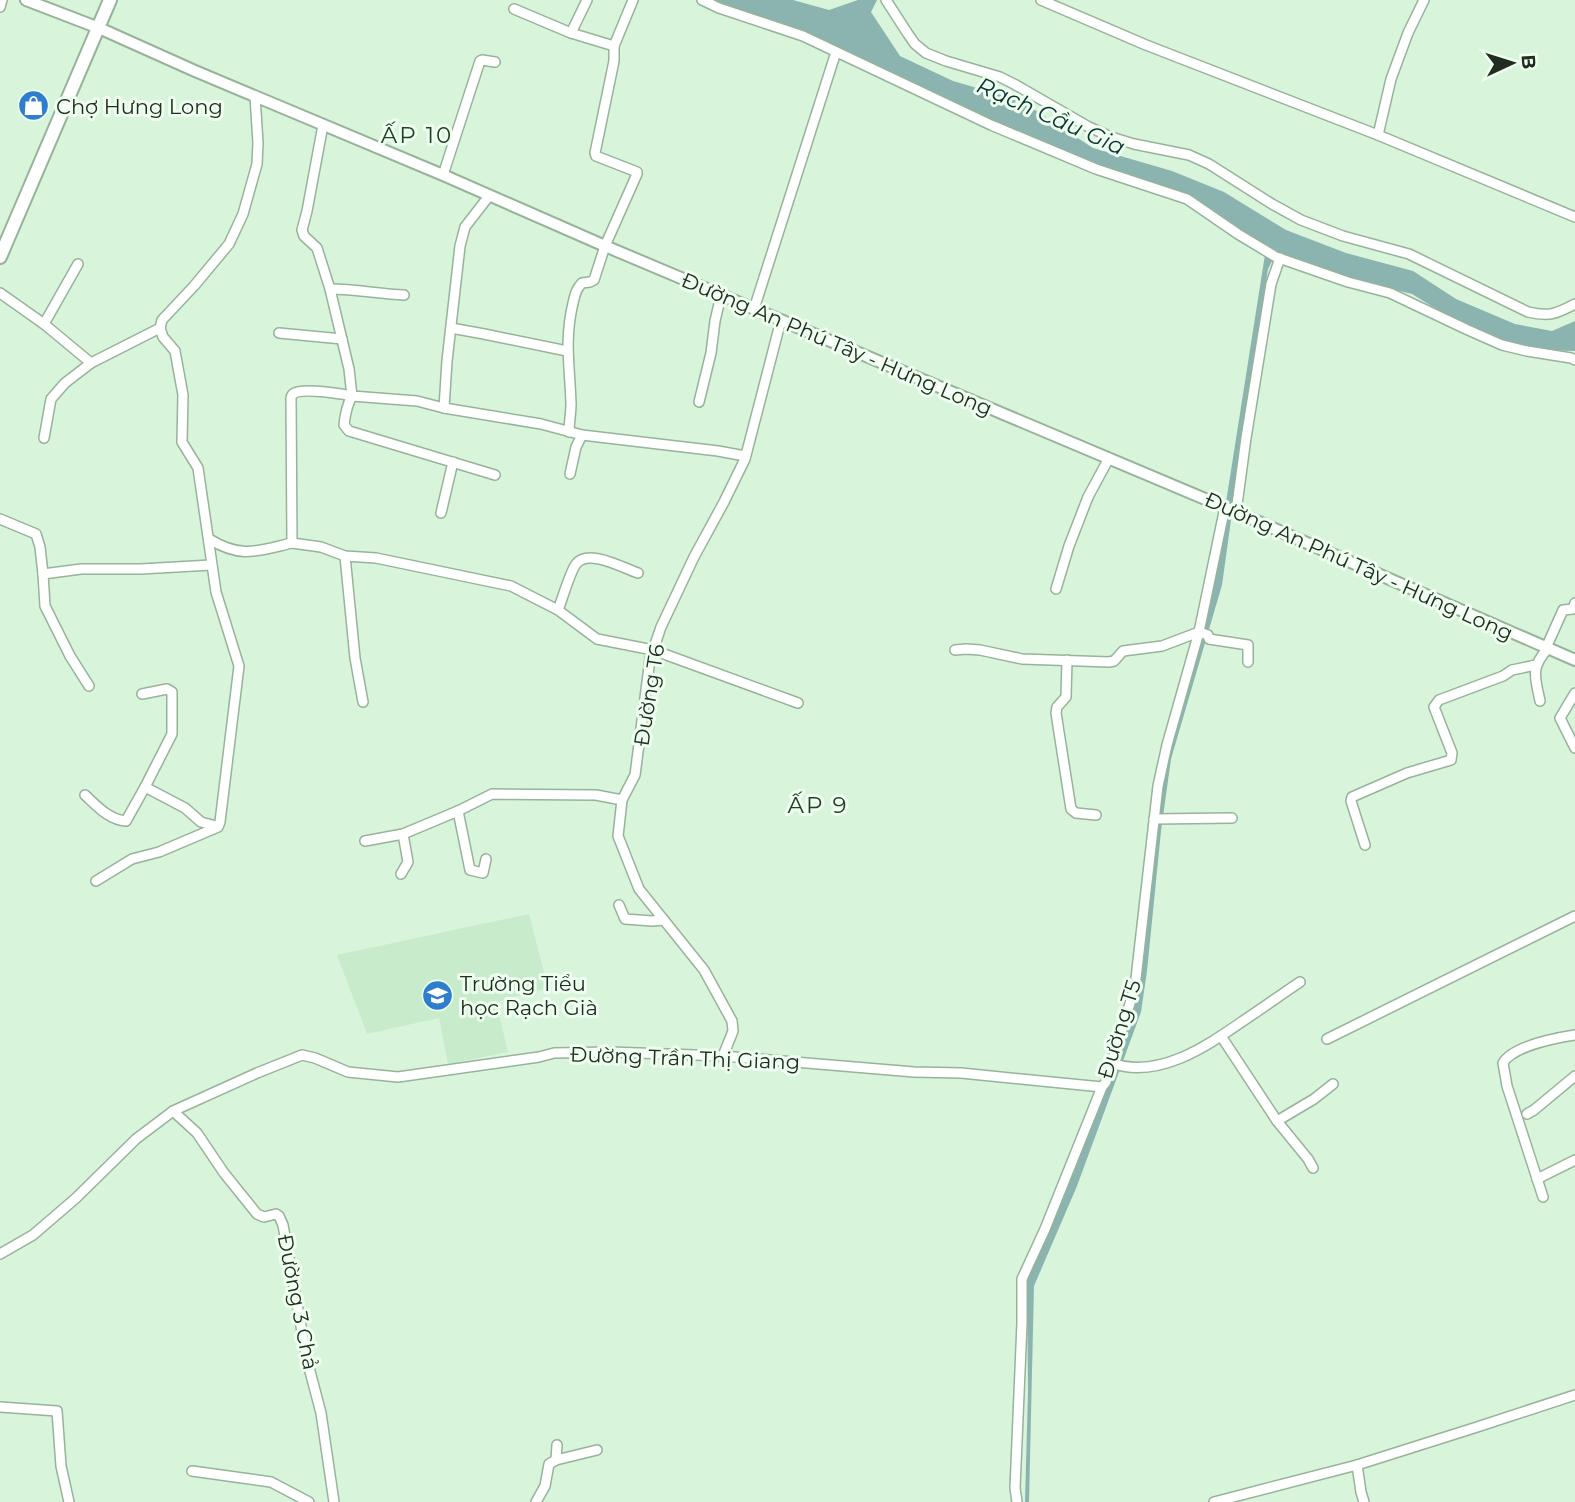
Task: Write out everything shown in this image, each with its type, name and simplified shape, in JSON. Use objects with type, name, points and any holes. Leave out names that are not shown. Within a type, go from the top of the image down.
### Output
[{"type":"main road","points":[[1,252],[110,0]]},
{"type":"street","points":[[0,7],[2,0]]},
{"type":"street","name":"Đường An Phú Tây - Hưng Long","points":[[26,0],[99,28],[605,246],[1232,510],[1575,660]]},
{"type":"street","points":[[570,33],[587,0]]},
{"type":"street","points":[[569,432],[569,320],[578,287],[594,280],[605,246],[638,175],[637,172],[596,156],[595,153],[614,61],[614,46],[633,0]]},
{"type":"street","points":[[702,0],[803,36],[991,125],[1096,169],[1187,199],[1238,234],[1278,257],[1348,282],[1390,293],[1502,345],[1575,360]]},
{"type":"street","points":[[886,0],[915,44],[926,53],[1000,77],[1111,137],[1133,145],[1199,159],[1301,220],[1343,236],[1409,254],[1528,312],[1549,315],[1575,304]]},
{"type":"street","points":[[1041,0],[1146,45],[1378,135],[1575,217]]},
{"type":"street","points":[[1378,135],[1391,79],[1424,0]]},
{"type":"street","points":[[514,9],[570,33],[614,46]]},
{"type":"street","points":[[754,309],[836,51]]},
{"type":"street","points":[[443,175],[480,61],[495,62]]},
{"type":"street","points":[[96,881],[132,859],[159,852],[218,827],[220,822],[239,666],[216,592],[198,468],[182,442],[183,395],[175,351],[163,337],[160,328],[162,320],[229,244],[243,214],[257,164],[255,96]]},
{"type":"street","points":[[323,125],[302,230],[304,236],[316,247],[330,289],[349,369],[352,396],[344,425],[349,431],[495,475]]},
{"type":"street","points":[[444,408],[460,246],[465,227],[489,196]]},
{"type":"street","name":"Đường T5","points":[[1017,1502],[1022,1279],[1102,1087],[1116,1064],[1135,987],[1158,786],[1167,745],[1204,633],[1232,510],[1278,257]]},
{"type":"street","points":[[44,324],[78,264]]},
{"type":"street","points":[[330,289],[359,289],[404,295]]},
{"type":"street","points":[[0,293],[44,324],[91,363]]},
{"type":"street","points":[[699,402],[721,295]]},
{"type":"street","name":"Đường T6","points":[[723,1056],[733,1031],[732,1020],[704,970],[639,889],[618,836],[622,800],[635,775],[650,659],[661,627],[694,557],[746,456],[781,320]]},
{"type":"street","points":[[44,438],[51,399],[65,383],[91,363],[160,328]]},
{"type":"street","points":[[451,328],[567,351]]},
{"type":"street","points":[[279,333],[342,339]]},
{"type":"street","points":[[292,543],[292,395],[296,392],[417,401],[541,424],[582,435],[746,456]]},
{"type":"street","points":[[570,474],[576,447],[582,435]]},
{"type":"street","points":[[1056,589],[1088,497],[1109,458]]},
{"type":"street","points":[[441,513],[453,462]]},
{"type":"street","points":[[0,519],[36,534],[40,547],[45,606],[70,656],[89,686]]},
{"type":"street","points":[[209,539],[244,553],[292,543],[321,547],[345,556],[376,558],[511,586],[558,610],[597,639],[653,650],[799,703]]},
{"type":"street","points":[[345,556],[353,647],[363,702]]},
{"type":"street","points":[[558,610],[575,565],[581,559],[595,558],[638,573]]},
{"type":"street","points":[[43,574],[81,569],[211,565]]},
{"type":"street","points":[[1540,701],[1536,665],[1547,648],[1563,610],[1572,609],[1575,603]]},
{"type":"street","points":[[955,650],[971,649],[1022,659],[1114,661],[1123,652],[1161,646],[1204,633],[1209,639],[1248,645],[1248,662]]},
{"type":"street","points":[[1067,660],[1067,693],[1056,713],[1071,809],[1076,813],[1096,815]]},
{"type":"street","points":[[1365,845],[1351,802],[1352,797],[1408,773],[1451,760],[1452,753],[1434,710],[1435,704],[1512,670],[1536,665]]},
{"type":"street","points":[[85,795],[108,815],[126,821],[172,734],[172,692],[167,689],[142,694]]},
{"type":"street","points":[[1575,693],[1560,718],[1575,748]]},
{"type":"street","points":[[145,787],[185,808],[201,822],[218,827]]},
{"type":"street","points":[[365,841],[403,834],[492,794],[596,795],[622,800]]},
{"type":"street","points":[[458,811],[470,870],[483,873],[486,859]]},
{"type":"street","points":[[1154,819],[1232,818]]},
{"type":"street","points":[[401,874],[408,862],[403,834]]},
{"type":"street","points":[[619,905],[625,919],[664,920]]},
{"type":"street","points":[[1326,1039],[1575,916]]},
{"type":"street","points":[[1116,1064],[1133,1068],[1183,1058],[1221,1036],[1300,982]]},
{"type":"street","points":[[1543,1197],[1507,1086],[1503,1063],[1510,1054],[1575,1035]]},
{"type":"street","points":[[1221,1036],[1277,1121],[1313,1168]]},
{"type":"street","name":"Đường Trần Thị Giang","points":[[0,1254],[33,1235],[76,1198],[136,1139],[173,1111],[302,1055],[348,1072],[398,1077],[554,1053],[610,1052],[723,1056],[914,1072],[961,1073],[1102,1087]]},
{"type":"street","points":[[1527,1114],[1575,1076]]},
{"type":"street","points":[[1277,1121],[1333,1084]]},
{"type":"street","name":"Đường 3 Chả","points":[[173,1111],[197,1133],[224,1173],[257,1214],[264,1217],[276,1214],[284,1225],[307,1360],[321,1413],[334,1502]]},
{"type":"street","points":[[1537,1179],[1575,1160]]},
{"type":"street","points":[[1214,1502],[1357,1465],[1575,1395]]},
{"type":"street","points":[[0,1407],[57,1411],[61,1466],[69,1502]]},
{"type":"street","points":[[556,1460],[557,1445]]},
{"type":"street","points":[[536,1502],[545,1486],[549,1464],[597,1450]]},
{"type":"street","points":[[1357,1465],[1364,1502]]},
{"type":"street","points":[[192,1471],[271,1482],[309,1502]]},
{"type":"shaded area","name":"Trường Tiểu học Rạch Già","points":[[529,914],[548,988],[496,1002],[508,1052],[448,1064],[439,1018],[367,1034],[337,955]]},
{"type":"water","points":[[713,0],[793,0],[829,10],[858,0],[877,0],[871,12],[900,56],[953,81],[1021,101],[1093,148],[1172,171],[1224,192],[1286,230],[1346,253],[1413,271],[1456,299],[1515,324],[1552,331],[1575,321],[1575,351],[1533,350],[1461,324],[1412,294],[1348,278],[1276,253],[1268,269],[1222,585],[1171,759],[1141,1012],[1077,1186],[1034,1286],[1029,1502],[1025,1502],[1027,1281],[1064,1197],[1099,1106],[1132,1012],[1139,982],[1162,781],[1221,534],[1266,248],[1183,193],[1085,162],[1034,141],[792,28]]},
{"type":"place","name":"Chợ Hưng Long","points":[[33,106]]},
{"type":"place","name":"Trường Tiểu học Rạch Già","points":[[437,995]]},
{"type":"district","name":"ẤP 10","points":[[417,135]]},
{"type":"district","name":"ẤP 9","points":[[818,805]]},
{"type":"water label","name":"Rạch Cầu Gia","points":[[1051,116]]}]
